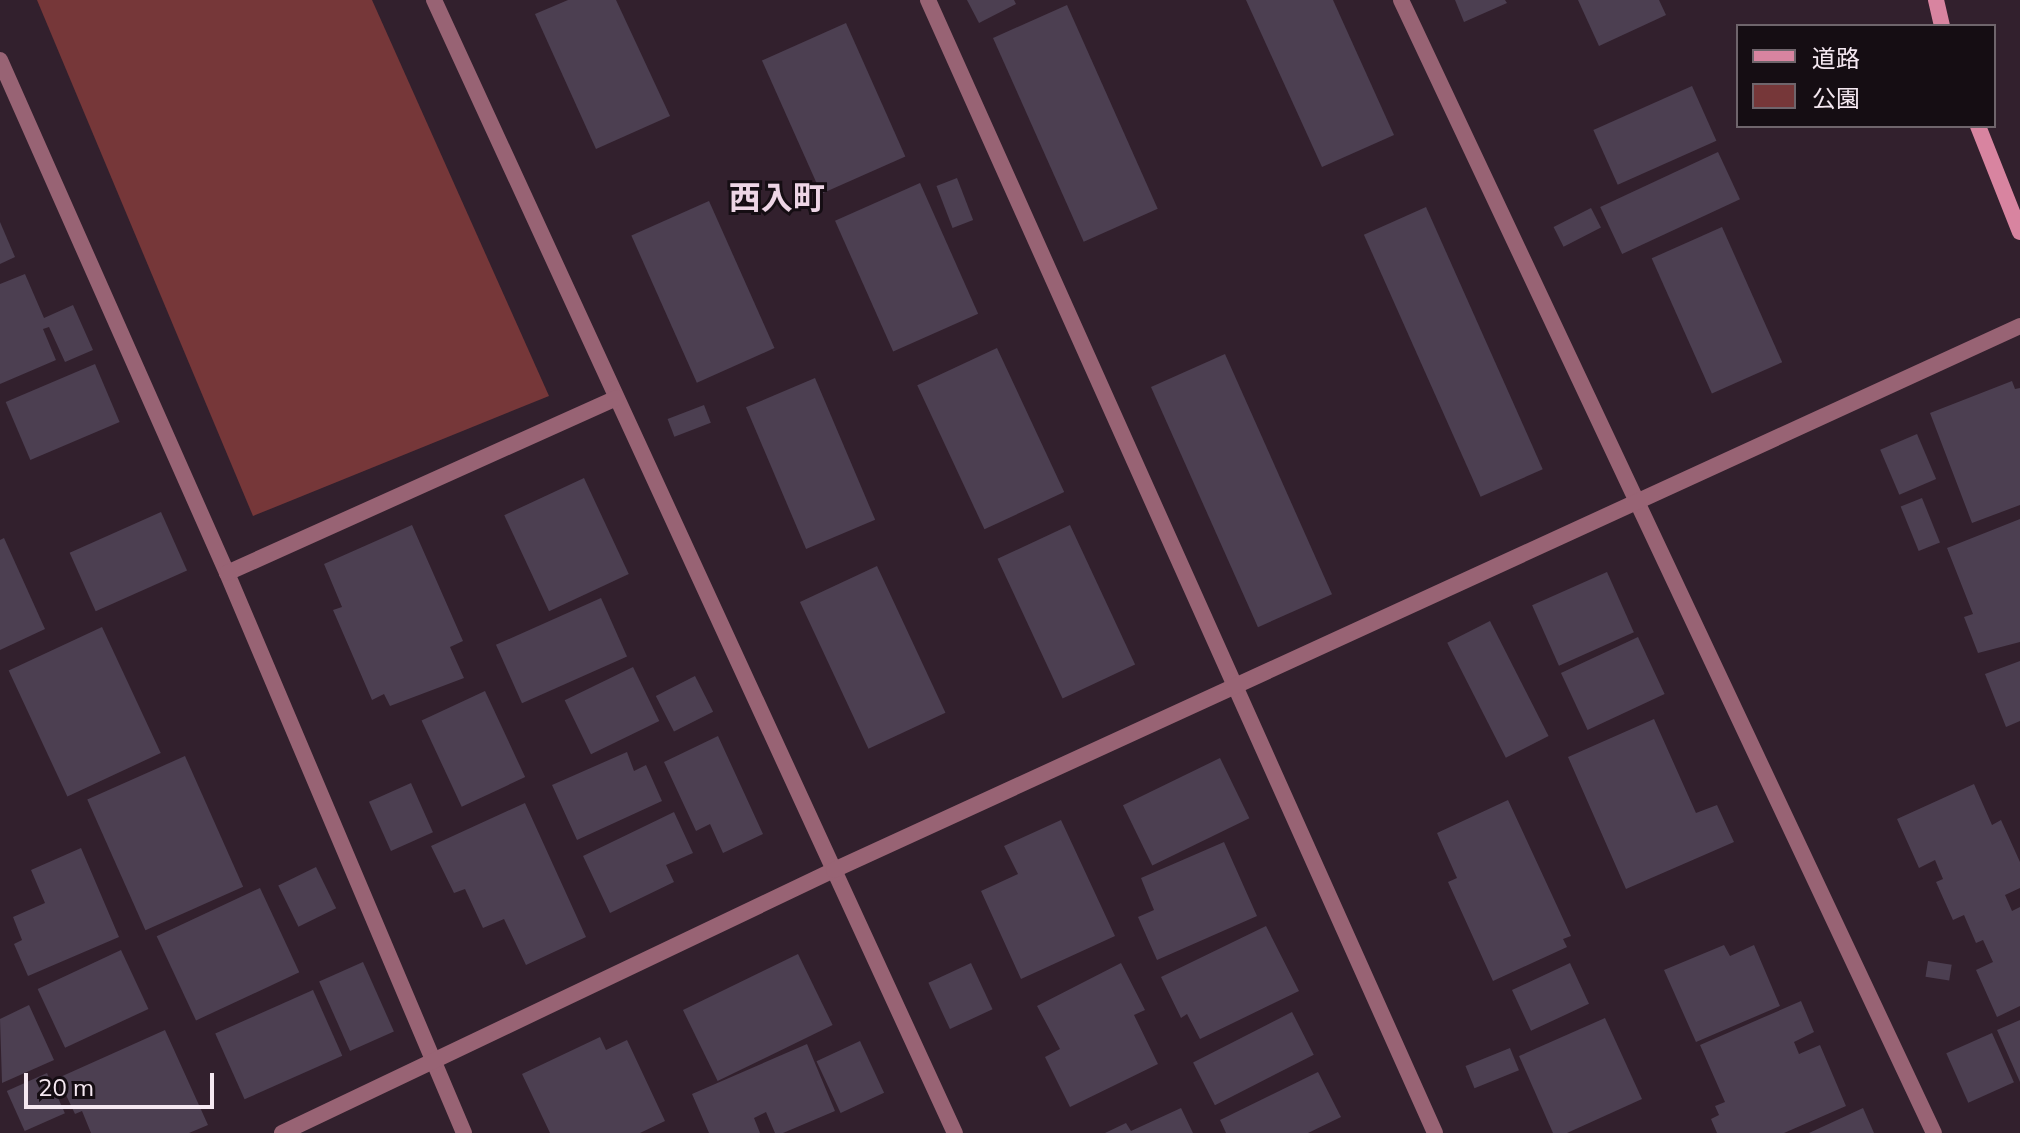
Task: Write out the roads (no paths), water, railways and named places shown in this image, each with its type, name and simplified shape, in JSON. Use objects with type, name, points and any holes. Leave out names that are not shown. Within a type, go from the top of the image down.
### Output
[{"type":"street","points":[[434,0],[955,1133]]},
{"type":"street","points":[[928,0],[1435,1133]]},
{"type":"street","points":[[1401,0],[1934,1133]]},
{"type":"street","points":[[1936,0],[1942,24]]},
{"type":"street","points":[[0,60],[227,573],[464,1133]]},
{"type":"street","points":[[1979,128],[2020,232]]},
{"type":"street","points":[[282,1133],[834,870],[2020,326]]},
{"type":"street","points":[[227,573],[617,398]]},
{"type":"district","name":"西入町","points":[[777,197]]}]
